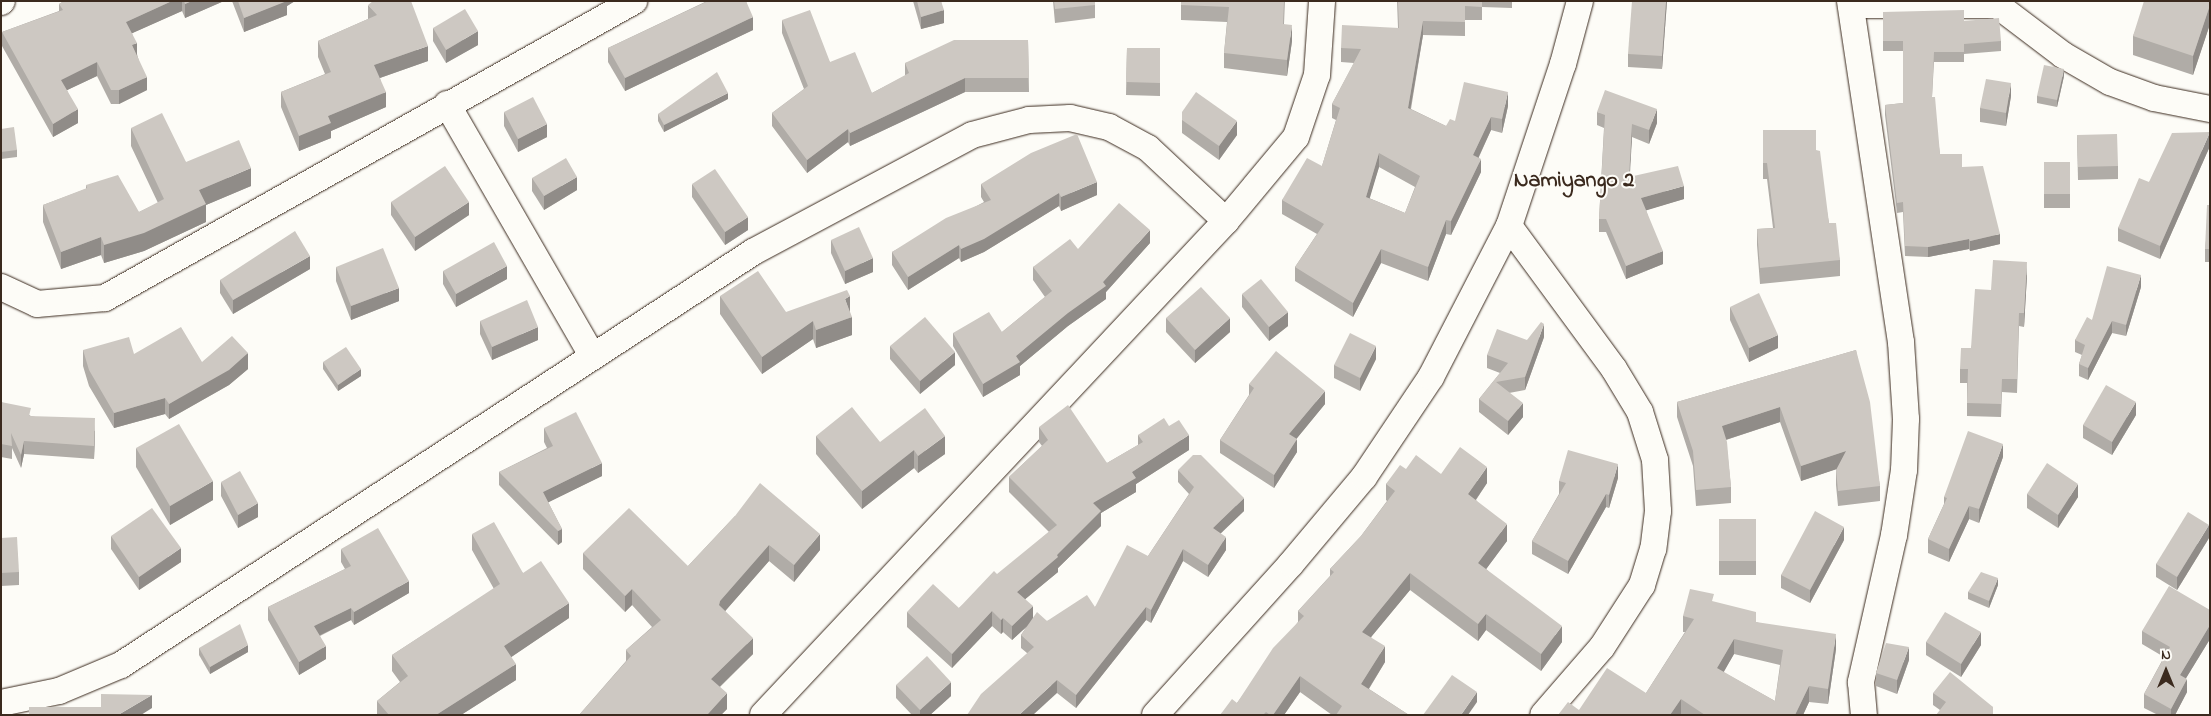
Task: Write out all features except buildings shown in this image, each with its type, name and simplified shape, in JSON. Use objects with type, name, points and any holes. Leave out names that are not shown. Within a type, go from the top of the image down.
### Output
[{"type":"street","points":[[1,287],[37,304],[105,298],[447,104],[634,1]]},
{"type":"street","points":[[763,715],[1226,221],[1296,137],[1317,75],[1322,1]]},
{"type":"street","points":[[1155,715],[1291,564],[1364,477],[1431,377],[1509,226],[1560,73],[1580,1]]},
{"type":"street","points":[[1861,711],[1862,682],[1869,636],[1894,535],[1904,470],[1906,419],[1901,342],[1851,3],[2008,3],[2063,55],[2110,82],[2162,100],[2210,109]]},
{"type":"street","points":[[447,104],[592,355]]},
{"type":"street","points":[[1,703],[58,691],[121,665],[592,355],[753,252],[972,135],[1029,120],[1070,118],[1109,127],[1148,148],[1226,221]]},
{"type":"street","points":[[1509,226],[1614,369],[1640,412],[1655,460],[1658,511],[1653,549],[1642,584],[1602,647],[1542,715]]},
{"type":"district","name":"Namiyango 2","points":[[1574,182]]}]
